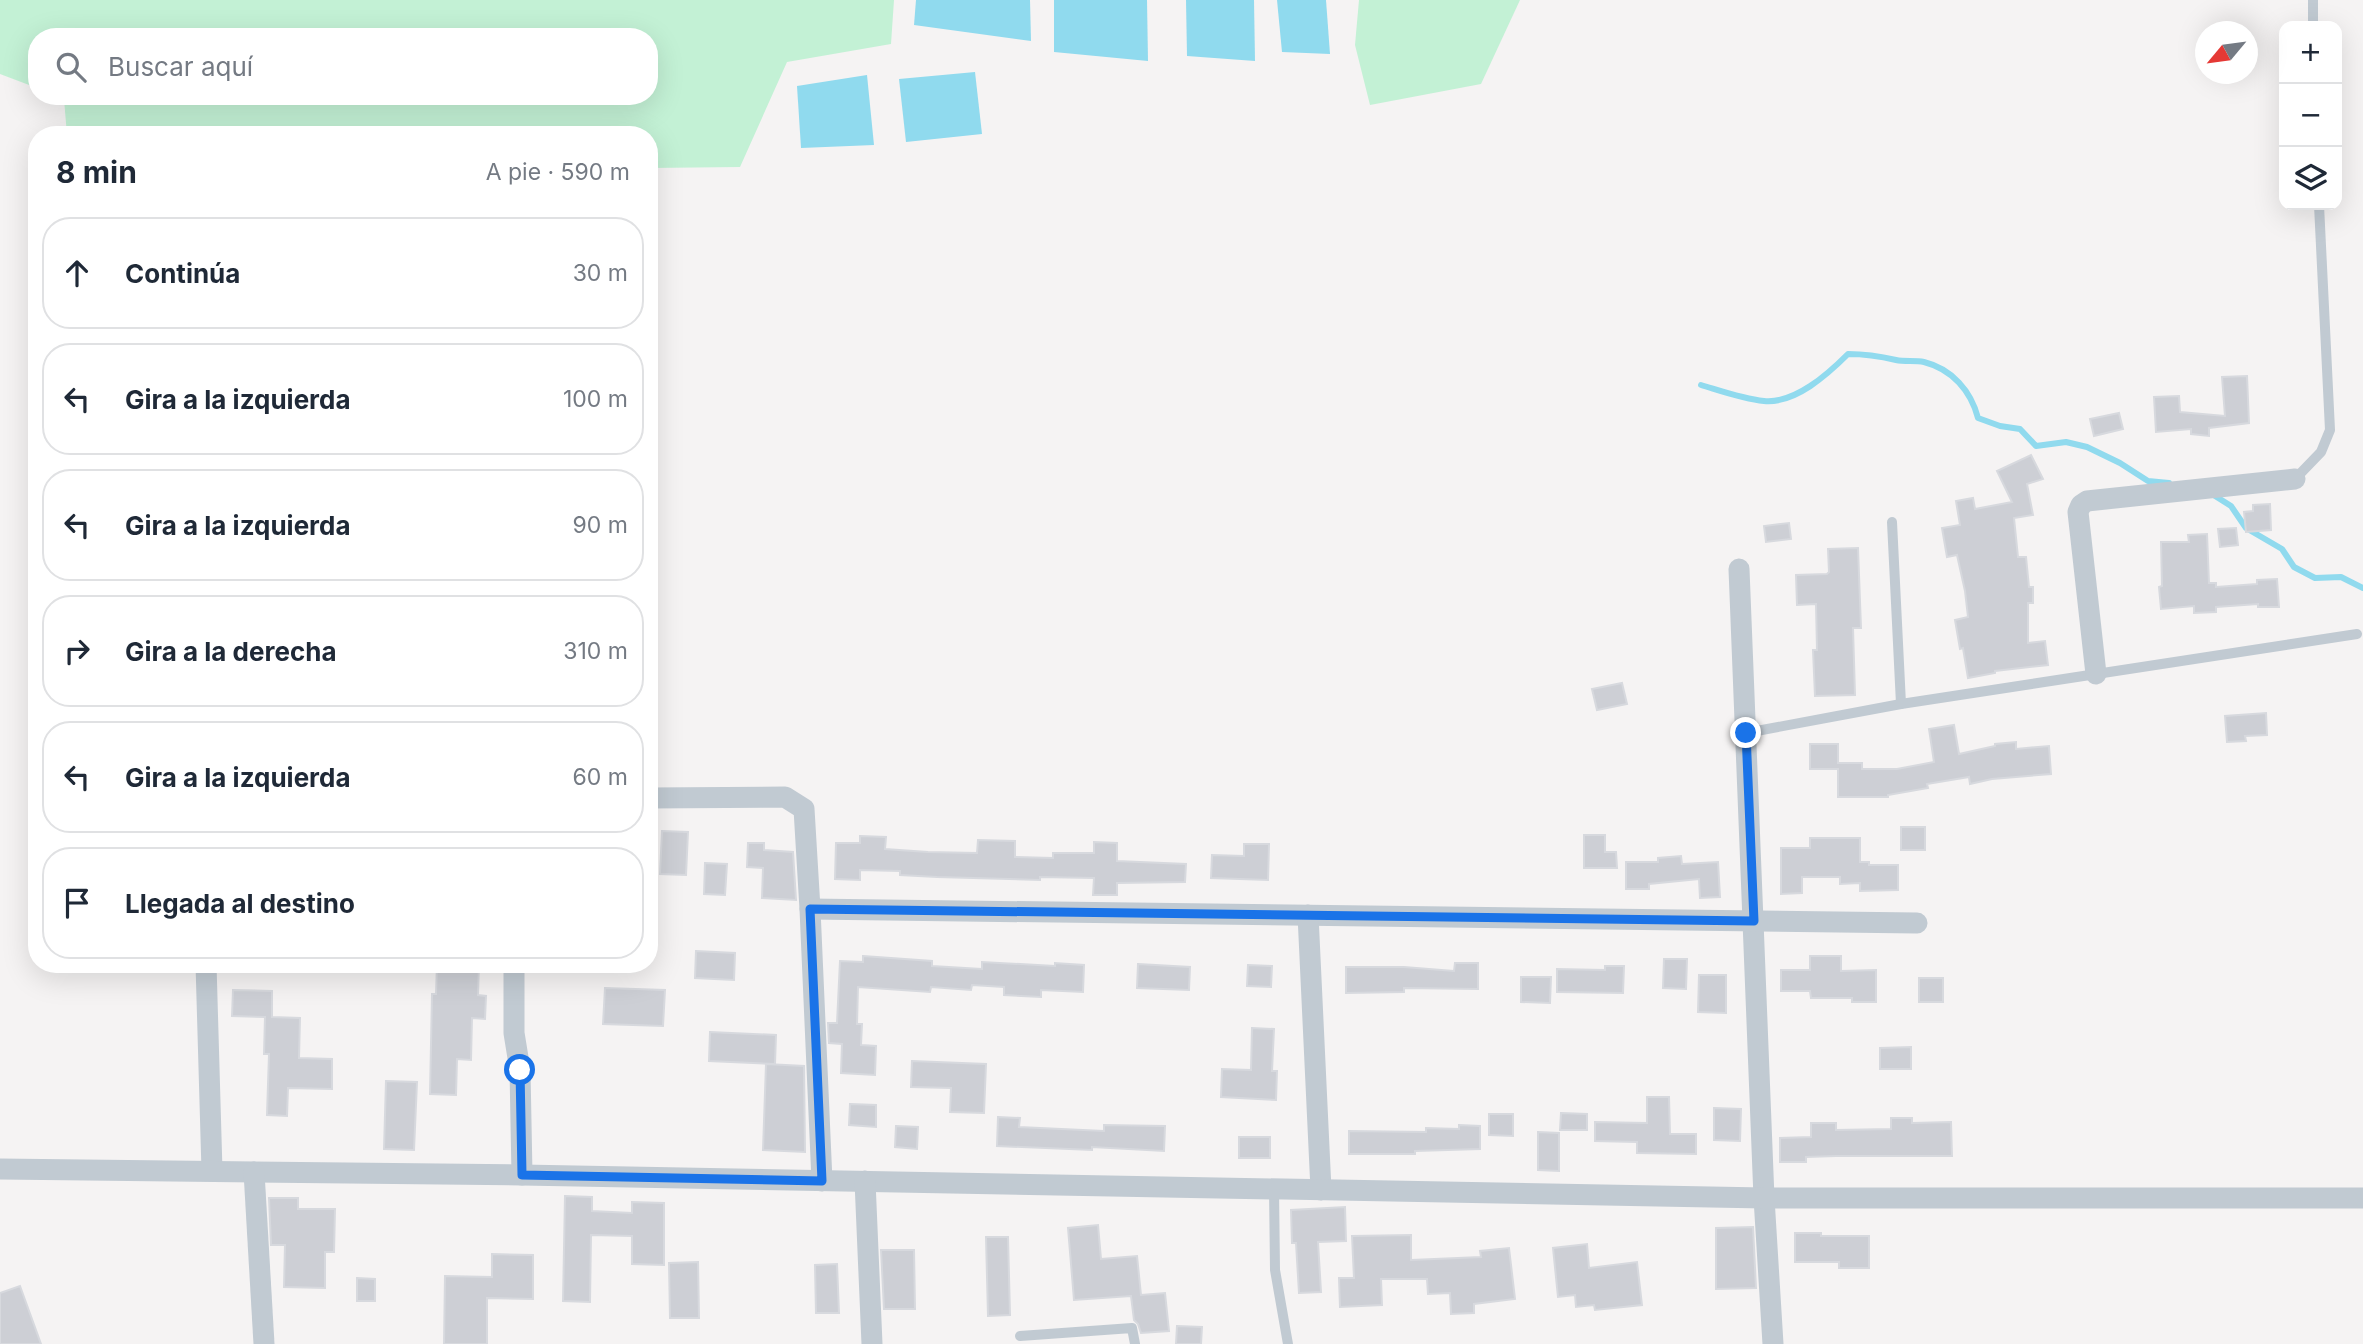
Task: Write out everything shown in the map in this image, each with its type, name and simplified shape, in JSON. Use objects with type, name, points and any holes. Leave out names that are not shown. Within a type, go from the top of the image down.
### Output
[{"type":"street","points":[[2096,674],[2078,512],[2081,505],[2087,501],[2295,479]]},
{"type":"street","points":[[1739,569],[1764,1198],[1773,1344]]},
{"type":"street","points":[[658,798],[785,797],[804,809],[822,1181]]},
{"type":"street","points":[[810,909],[1917,923]]},
{"type":"street","points":[[1308,915],[1321,1190]]},
{"type":"street","points":[[206,973],[212,1171]]},
{"type":"street","points":[[514,973],[514,1033],[520,1070],[522,1175]]},
{"type":"street","points":[[0,1168],[1764,1198],[2363,1198]]},
{"type":"street","points":[[254,1172],[264,1344]]},
{"type":"street","points":[[865,1181],[872,1344]]},
{"type":"lane","points":[[2313,0],[2314,21]]},
{"type":"lane","points":[[2295,479],[2321,452],[2330,430],[2319,210]]},
{"type":"lane","points":[[1892,522],[1901,704]]},
{"type":"lane","points":[[1746,733],[1901,704],[2357,634]]},
{"type":"lane","points":[[1274,1189],[1275,1270],[1289,1344]]},
{"type":"lane","points":[[1020,1336],[1132,1328],[1135,1344]]},
{"type":"green space","points":[[0,0],[894,0],[891,44],[787,62],[740,167],[658,168],[658,126],[66,126],[64,105],[658,105],[658,28],[28,28],[28,85],[0,74]]},
{"type":"green space","points":[[1359,0],[1520,0],[1481,84],[1370,105],[1355,45]]},
{"type":"water","points":[[916,0],[1030,0],[1031,41],[914,25]]},
{"type":"water","points":[[1054,0],[1147,0],[1148,61],[1054,52]]},
{"type":"water","points":[[1186,0],[1254,0],[1255,61],[1187,56]]},
{"type":"water","points":[[1277,0],[1326,0],[1330,54],[1282,52]]},
{"type":"water","points":[[975,72],[982,134],[906,142],[899,79]]},
{"type":"water","points":[[867,75],[874,145],[801,148],[797,86]]},
{"type":"building","points":[[2247,376],[2249,423],[2209,428],[2209,436],[2191,434],[2191,429],[2156,432],[2154,397],[2179,396],[2180,412],[2225,416],[2222,377]]},
{"type":"building","points":[[2119,413],[2123,429],[2094,436],[2090,419]]},
{"type":"building","points":[[2031,455],[2043,479],[2027,484],[2033,515],[2014,518],[2018,557],[2026,557],[2029,587],[2033,587],[2033,603],[2028,603],[2028,643],[2045,641],[2048,665],[1995,671],[1968,678],[1955,620],[1968,617],[1965,591],[1957,555],[1947,557],[1942,528],[1960,525],[1956,501],[1973,498],[1975,509],[2012,502],[1997,471]]},
{"type":"building","points":[[2270,504],[2271,530],[2246,532],[2244,512],[2253,511],[2253,505]]},
{"type":"building","points":[[1789,523],[1791,539],[1766,542],[1764,526]]},
{"type":"building","points":[[2236,528],[2238,545],[2220,547],[2218,529]]},
{"type":"building","points":[[2207,534],[2209,583],[2216,583],[2216,587],[2257,584],[2257,580],[2277,579],[2279,607],[2258,607],[2258,604],[2216,607],[2216,612],[2194,613],[2194,606],[2161,609],[2161,542],[2189,542],[2188,535]]},
{"type":"building","points":[[1858,548],[1861,628],[1853,628],[1855,695],[1815,696],[1813,650],[1817,650],[1816,604],[1797,605],[1796,575],[1827,574],[1828,549]]},
{"type":"building","points":[[1622,683],[1627,704],[1597,710],[1592,689]]},
{"type":"building","points":[[2266,713],[2267,735],[2245,736],[2246,741],[2227,742],[2225,716]]},
{"type":"building","points":[[1954,725],[1959,754],[1995,744],[2016,742],[2016,749],[2049,746],[2051,774],[1992,779],[1970,784],[1969,777],[1927,784],[1928,788],[1888,797],[1838,797],[1838,769],[1810,769],[1810,744],[1838,744],[1838,763],[1862,763],[1862,769],[1897,769],[1934,762],[1929,729]]},
{"type":"building","points":[[1901,827],[1925,827],[1925,850],[1901,850]]},
{"type":"building","points":[[662,831],[688,832],[686,875],[660,874]]},
{"type":"building","points":[[1584,835],[1605,835],[1605,852],[1616,852],[1617,868],[1584,868]]},
{"type":"building","points":[[860,836],[886,837],[885,849],[928,852],[977,853],[978,840],[1015,841],[1015,857],[1053,858],[1053,853],[1094,853],[1094,842],[1117,843],[1117,861],[1186,864],[1185,882],[1117,883],[1117,895],[1093,895],[1094,878],[1040,877],[1040,880],[937,877],[900,875],[900,871],[860,870],[860,880],[835,879],[836,843],[860,843]]},
{"type":"building","points":[[1810,838],[1860,838],[1860,862],[1869,862],[1869,865],[1898,865],[1898,890],[1860,891],[1860,883],[1840,884],[1840,877],[1802,877],[1802,893],[1781,894],[1781,848],[1810,848]]},
{"type":"building","points":[[748,843],[764,843],[764,850],[793,852],[796,900],[762,898],[763,868],[747,867]]},
{"type":"building","points":[[1244,844],[1269,844],[1268,880],[1211,878],[1212,855],[1244,856]]},
{"type":"building","points":[[1681,856],[1682,864],[1718,862],[1720,897],[1700,898],[1699,879],[1649,884],[1649,889],[1626,889],[1626,862],[1658,862],[1658,858]]},
{"type":"building","points":[[705,863],[727,864],[725,895],[704,894]]},
{"type":"building","points":[[696,951],[735,953],[734,980],[695,978]]},
{"type":"building","points":[[863,956],[932,961],[932,966],[982,969],[982,962],[1084,965],[1083,992],[1041,990],[1041,997],[1004,995],[1004,987],[972,985],[971,990],[931,987],[930,992],[858,987],[857,1024],[862,1024],[861,1045],[876,1046],[875,1075],[841,1073],[842,1044],[829,1043],[828,1023],[837,1023],[840,961],[863,962]]},
{"type":"building","points":[[1810,956],[1841,956],[1841,971],[1876,970],[1876,1002],[1852,1002],[1852,998],[1811,998],[1810,991],[1781,991],[1781,970],[1810,970]]},
{"type":"building","points":[[1664,959],[1687,959],[1686,989],[1663,988]]},
{"type":"building","points":[[1455,963],[1478,963],[1478,989],[1404,988],[1404,992],[1346,993],[1346,967],[1404,967],[1454,971]]},
{"type":"building","points":[[1138,964],[1190,967],[1189,990],[1137,988]]},
{"type":"building","points":[[1248,965],[1272,966],[1271,987],[1247,986]]},
{"type":"building","points":[[1605,966],[1624,966],[1623,993],[1557,992],[1557,969],[1605,970]]},
{"type":"building","points":[[437,973],[479,973],[478,995],[486,996],[485,1019],[472,1018],[471,1060],[457,1059],[456,1095],[430,1094],[432,994],[436,994]]},
{"type":"building","points":[[1699,975],[1726,975],[1726,1013],[1698,1012]]},
{"type":"building","points":[[1521,977],[1551,977],[1550,1003],[1521,1002]]},
{"type":"building","points":[[1919,978],[1943,978],[1943,1002],[1919,1002]]},
{"type":"building","points":[[605,988],[665,990],[663,1026],[603,1024]]},
{"type":"building","points":[[233,990],[272,991],[272,1017],[300,1018],[299,1058],[332,1059],[332,1089],[288,1088],[287,1116],[267,1115],[269,1054],[264,1054],[265,1017],[232,1016]]},
{"type":"building","points":[[1252,1028],[1274,1029],[1272,1071],[1277,1071],[1276,1100],[1221,1097],[1222,1069],[1251,1070]]},
{"type":"building","points":[[710,1032],[776,1035],[775,1064],[709,1061]]},
{"type":"building","points":[[1911,1047],[1911,1069],[1880,1069],[1880,1048]]},
{"type":"building","points":[[912,1061],[986,1064],[984,1113],[950,1112],[951,1088],[911,1087]]},
{"type":"building","points":[[766,1064],[804,1066],[805,1152],[763,1150]]},
{"type":"building","points":[[386,1081],[417,1082],[414,1150],[384,1149]]},
{"type":"building","points":[[1647,1097],[1669,1097],[1670,1134],[1696,1134],[1696,1154],[1637,1153],[1637,1142],[1595,1141],[1595,1122],[1647,1123]]},
{"type":"building","points":[[850,1104],[876,1105],[876,1127],[849,1125]]},
{"type":"building","points":[[1714,1108],[1741,1109],[1740,1141],[1714,1140]]},
{"type":"building","points":[[1561,1113],[1587,1114],[1587,1130],[1560,1130]]},
{"type":"building","points":[[1489,1114],[1513,1114],[1513,1136],[1489,1135]]},
{"type":"building","points":[[998,1117],[1020,1118],[1019,1127],[1104,1131],[1104,1125],[1165,1126],[1164,1151],[997,1146]]},
{"type":"building","points":[[1891,1118],[1912,1118],[1912,1123],[1951,1122],[1952,1156],[1806,1157],[1806,1162],[1780,1162],[1780,1138],[1811,1137],[1811,1123],[1836,1123],[1836,1130],[1891,1129]]},
{"type":"building","points":[[1459,1125],[1480,1126],[1480,1149],[1415,1151],[1415,1154],[1349,1154],[1349,1131],[1426,1132],[1426,1128],[1459,1129]]},
{"type":"building","points":[[896,1126],[918,1127],[917,1149],[895,1147]]},
{"type":"building","points":[[1538,1132],[1559,1133],[1559,1171],[1538,1170]]},
{"type":"building","points":[[1239,1137],[1270,1137],[1270,1158],[1239,1158]]},
{"type":"building","points":[[565,1196],[592,1197],[592,1211],[632,1213],[632,1202],[664,1203],[664,1265],[632,1264],[632,1236],[591,1235],[590,1302],[563,1301]]},
{"type":"building","points":[[269,1198],[298,1198],[298,1209],[335,1209],[334,1252],[325,1252],[325,1288],[284,1287],[285,1245],[271,1245]]},
{"type":"building","points":[[1345,1207],[1346,1241],[1318,1242],[1321,1292],[1299,1293],[1296,1243],[1292,1243],[1291,1210]]},
{"type":"building","points":[[1098,1225],[1101,1259],[1137,1256],[1141,1295],[1165,1293],[1169,1331],[1141,1333],[1134,1320],[1131,1296],[1074,1300],[1068,1228]]},
{"type":"building","points":[[1753,1227],[1756,1288],[1716,1289],[1716,1228]]},
{"type":"building","points":[[1795,1233],[1869,1236],[1869,1268],[1839,1268],[1839,1262],[1795,1262]]},
{"type":"building","points":[[1411,1235],[1411,1260],[1481,1257],[1480,1251],[1509,1248],[1515,1299],[1474,1304],[1474,1313],[1451,1314],[1450,1293],[1428,1294],[1427,1279],[1381,1279],[1382,1305],[1340,1307],[1339,1278],[1354,1278],[1352,1236]]},
{"type":"building","points":[[986,1237],[1008,1237],[1010,1315],[988,1316]]},
{"type":"building","points":[[1587,1244],[1589,1268],[1637,1262],[1642,1305],[1595,1310],[1594,1305],[1576,1307],[1575,1295],[1558,1297],[1553,1248]]},
{"type":"building","points":[[881,1250],[914,1250],[915,1309],[884,1309]]},
{"type":"building","points":[[492,1254],[533,1255],[533,1299],[487,1298],[487,1344],[444,1344],[445,1276],[492,1277]]},
{"type":"building","points":[[698,1262],[699,1318],[670,1318],[669,1263]]},
{"type":"building","points":[[837,1264],[839,1313],[816,1313],[815,1265]]},
{"type":"building","points":[[357,1278],[375,1279],[375,1301],[357,1301]]},
{"type":"building","points":[[20,1286],[41,1344],[0,1344],[0,1293]]},
{"type":"building","points":[[1177,1326],[1202,1327],[1201,1344],[1176,1344]]},
{"type":"waterway","points":[[1701,385],[1748,398],[1776,401],[1810,386],[1848,354],[1924,362],[1943,370],[1959,382],[1971,399],[1978,418],[2000,426],[2020,429],[2036,446],[2066,442],[2087,447],[2148,481],[2169,483]]},
{"type":"waterway","points":[[2212,494],[2231,506],[2246,528],[2282,549],[2294,567],[2315,578],[2341,577],[2363,588]]},
{"type":"route","points":[[520,1070],[522,1175],[822,1181],[810,909],[1754,921],[1746,733]]}]
